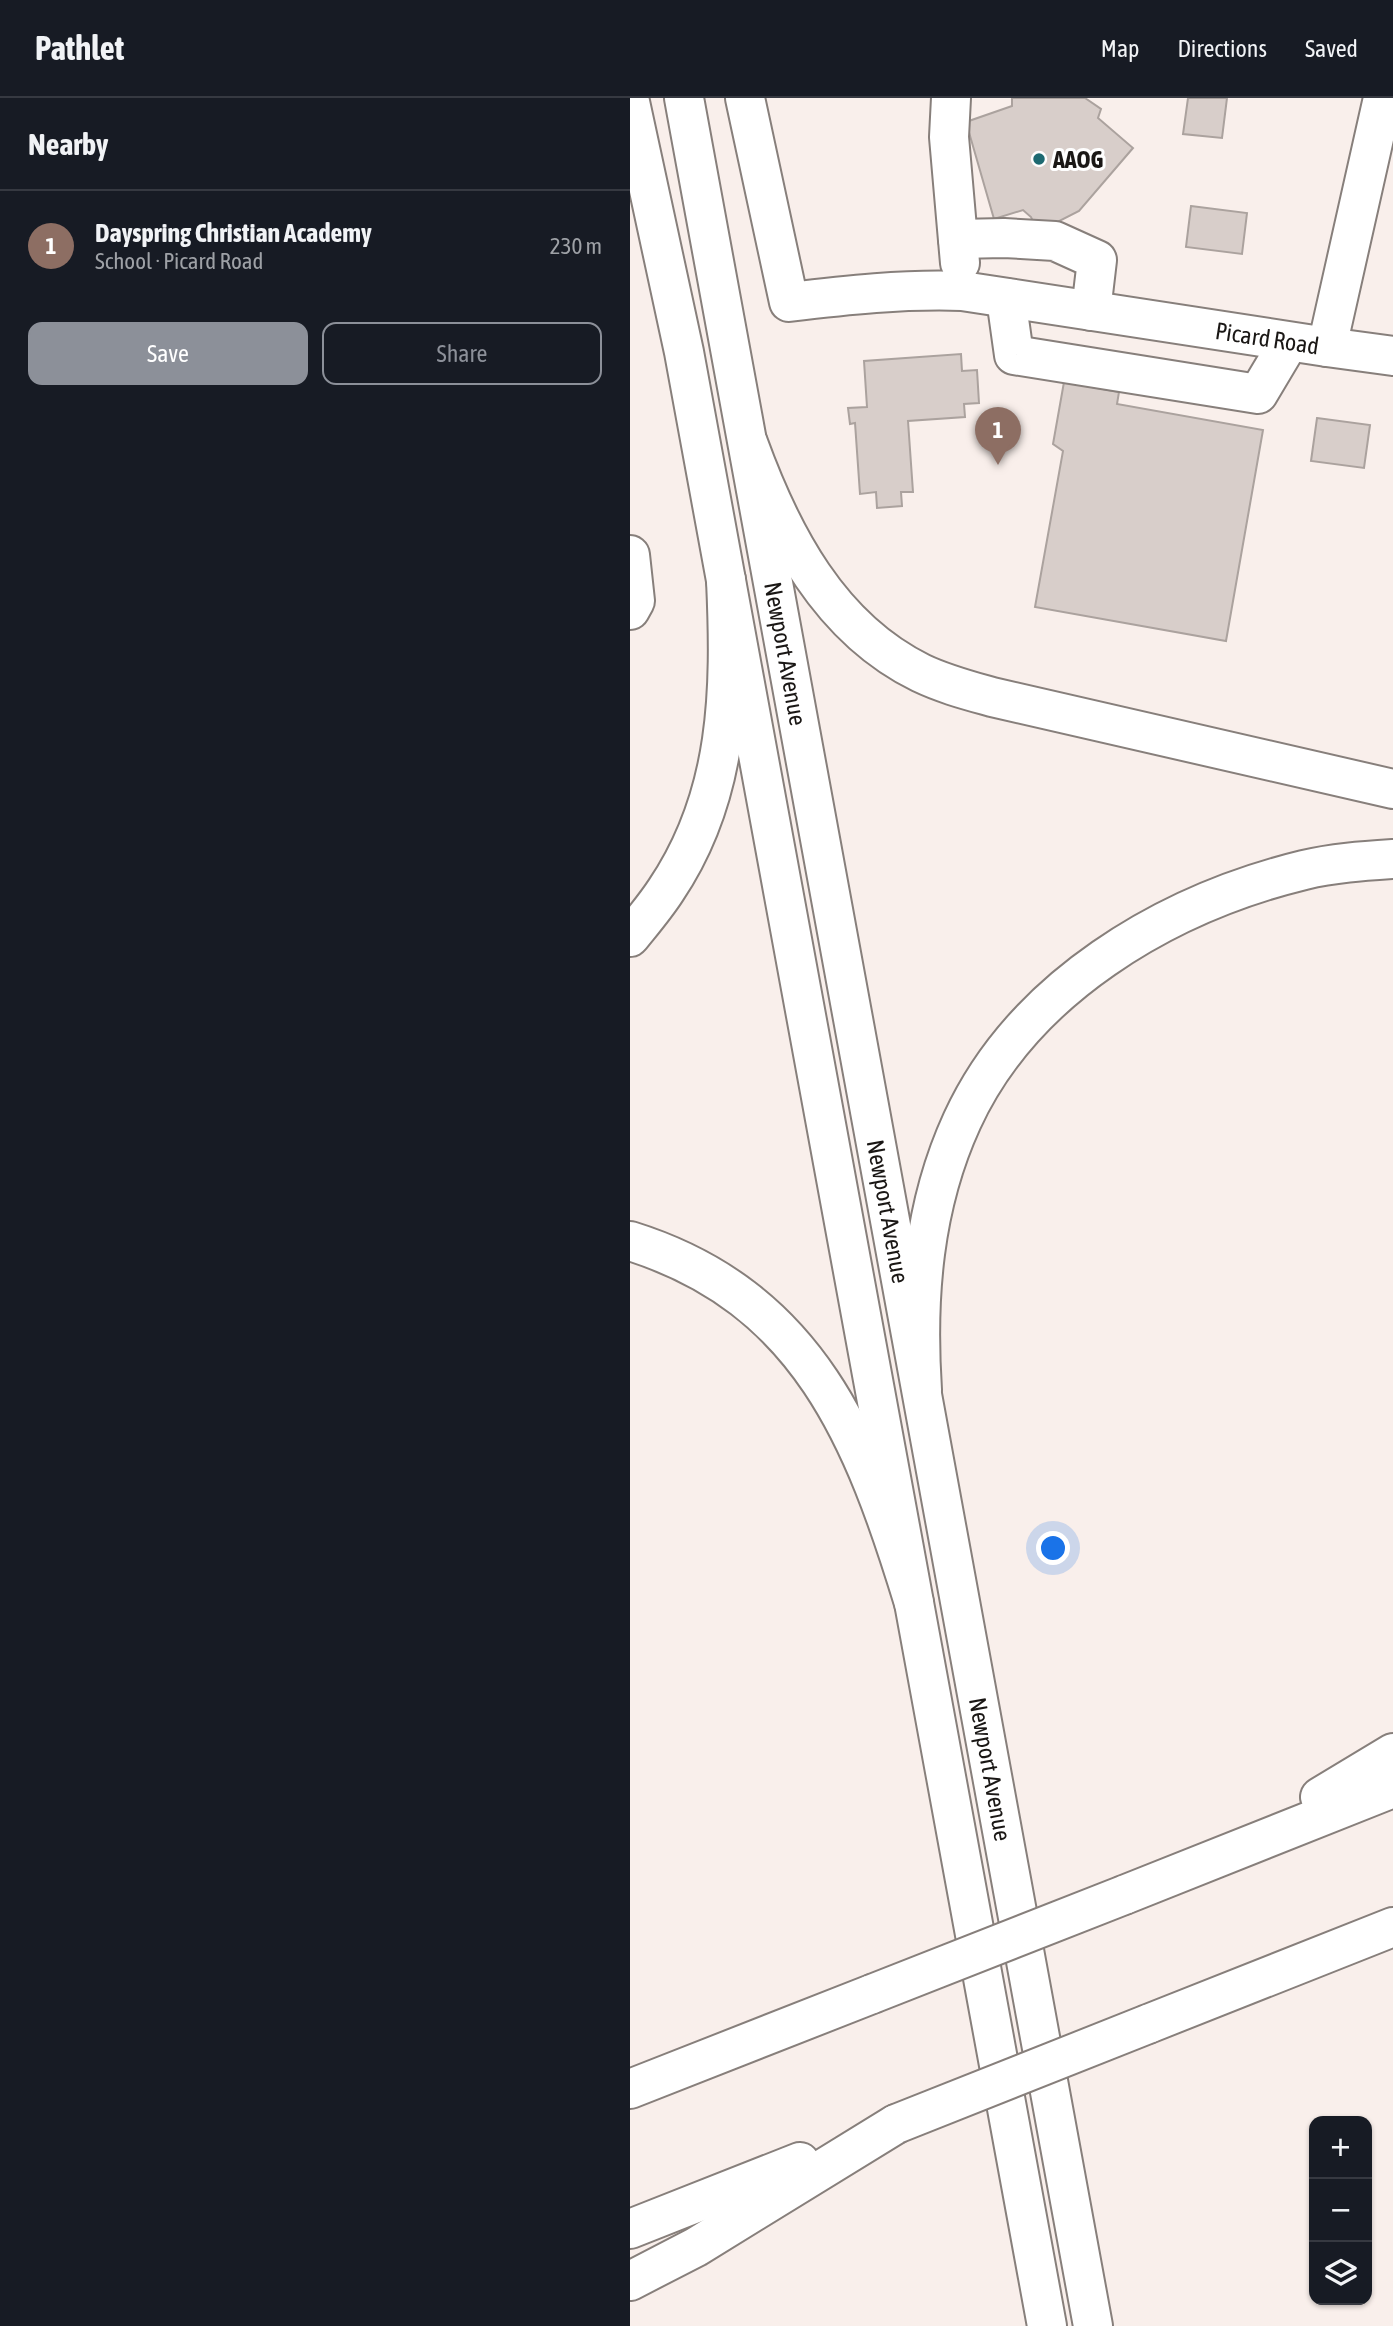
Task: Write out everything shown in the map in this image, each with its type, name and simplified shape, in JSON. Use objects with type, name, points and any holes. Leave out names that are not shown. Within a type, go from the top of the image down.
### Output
[{"type":"main road","name":"Newport Avenue","points":[[684,98],[1093,2326]]},
{"type":"main road","name":"Picard Road","points":[[745,98],[789,302],[861,293],[962,291],[1393,356]]},
{"type":"main road","points":[[951,98],[949,137],[962,291]]},
{"type":"main road","points":[[1327,348],[1383,98]]},
{"type":"main road","name":"Newport Avenue","points":[[630,102],[681,339],[1047,2326]]},
{"type":"main road","points":[[958,239],[1004,237],[1055,241],[1097,260],[1091,311]]},
{"type":"main road","points":[[1006,298],[1014,355],[1258,394],[1289,342]]},
{"type":"main road","points":[[748,443],[769,499],[809,572],[859,630],[898,660],[941,682],[992,697],[1393,789]]},
{"type":"main road","points":[[630,555],[635,601],[630,610]]},
{"type":"main road","points":[[630,937],[667,890],[682,863],[708,803],[718,770],[728,689],[726,580]]},
{"type":"main road","points":[[922,1390],[920,1297],[932,1208],[961,1123],[990,1070],[1007,1047],[1045,1006],[1076,980],[1120,948],[1180,914],[1243,888],[1286,875],[1339,864],[1393,859]]},
{"type":"main road","points":[[630,1241],[677,1258],[720,1281],[769,1319],[811,1368],[839,1409],[872,1478],[914,1603]]},
{"type":"main road","points":[[1225,1854],[1393,1753]]},
{"type":"main road","points":[[630,2089],[1393,1788]]},
{"type":"main road","points":[[630,2229],[1393,1927]]},
{"type":"main road","points":[[1270,1976],[1393,1957]]},
{"type":"main road","points":[[630,2061],[759,2038]]},
{"type":"main road","points":[[630,2281],[696,2247],[896,2123]]},
{"type":"building","points":[[1012,98],[1085,98],[1101,109],[1098,118],[1133,148],[1079,211],[1038,232],[1031,217],[1023,210],[994,219],[966,122],[1012,106]]},
{"type":"building","points":[[1188,98],[1227,98],[1222,138],[1183,134]]},
{"type":"building","points":[[1191,206],[1247,213],[1242,254],[1186,247]]},
{"type":"building","points":[[961,354],[962,371],[977,370],[979,403],[964,404],[965,417],[908,421],[913,492],[901,492],[902,506],[877,508],[876,492],[860,494],[855,423],[850,424],[848,408],[867,407],[864,361]]},
{"type":"building","points":[[1064,382],[1119,392],[1117,404],[1263,430],[1226,641],[1035,607],[1063,451],[1053,444]]},
{"type":"building","points":[[1317,418],[1370,425],[1364,468],[1311,461]]},
{"type":"place","name":"AAOG","points":[[1039,159]]},
{"type":"place","name":"Dayspring Christian Academy","points":[[998,465]]}]
